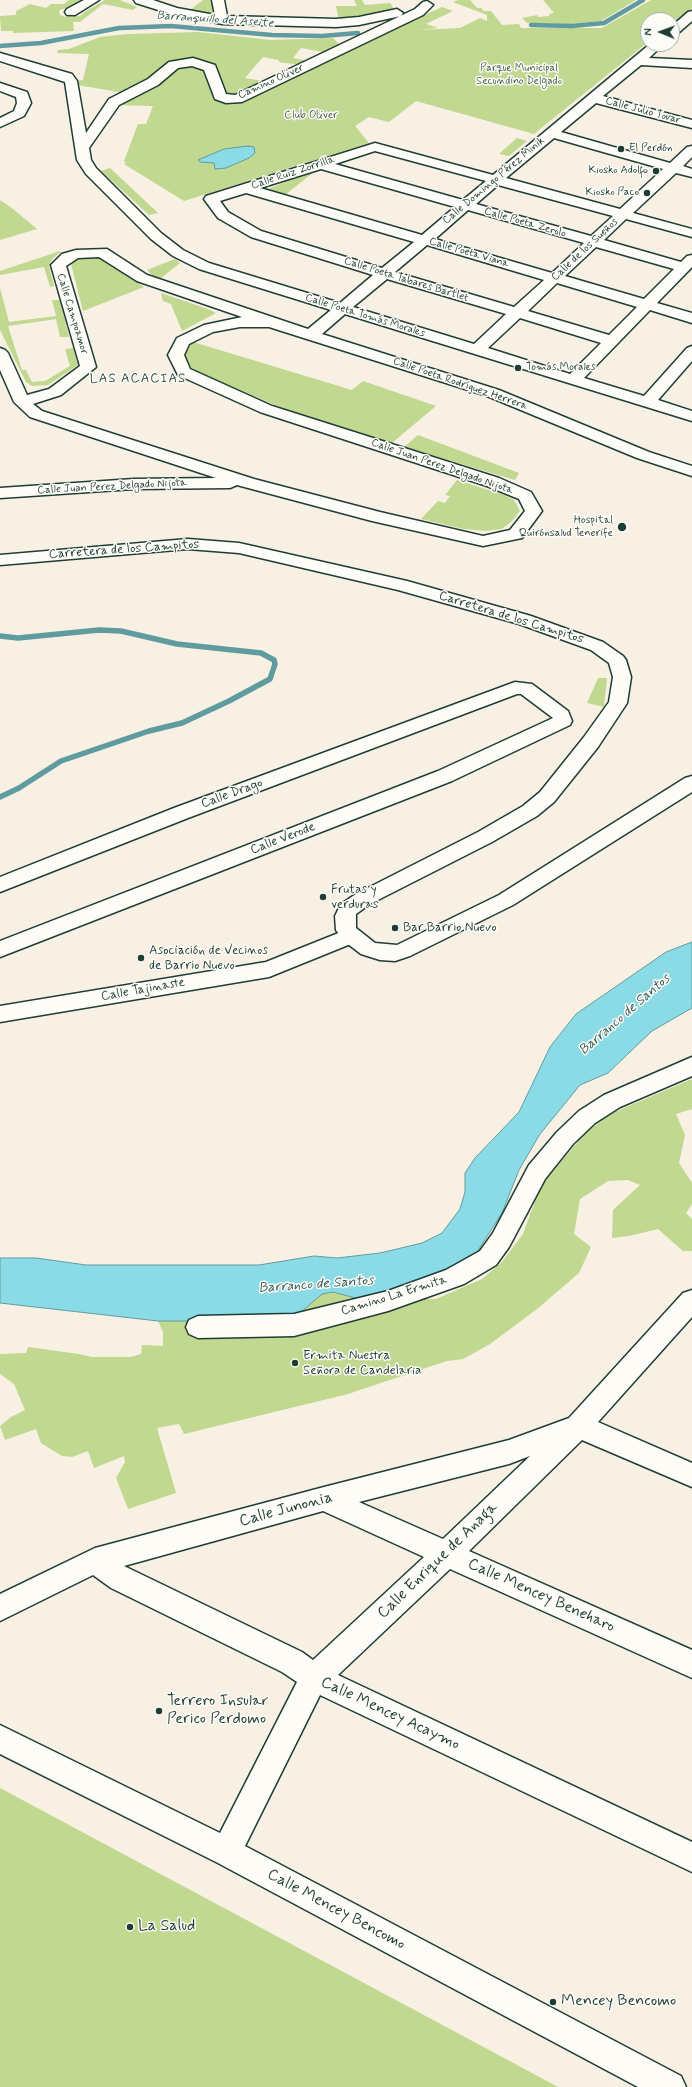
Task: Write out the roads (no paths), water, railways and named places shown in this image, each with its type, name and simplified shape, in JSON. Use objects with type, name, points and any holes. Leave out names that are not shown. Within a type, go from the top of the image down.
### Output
[{"type":"street","points":[[71,12],[93,0]]},
{"type":"street","points":[[140,0],[175,11],[222,20],[283,23],[343,22],[383,18],[427,5]]},
{"type":"street","points":[[218,0],[222,20]]},
{"type":"street","name":"Camino Oliver","points":[[83,147],[114,102],[153,82],[174,65],[192,62],[210,68],[220,96],[237,99],[419,12],[427,5],[440,0]]},
{"type":"street","points":[[680,25],[692,15]]},
{"type":"street","name":"Calle Domingo Pérez Minik","points":[[312,334],[648,52]]},
{"type":"street","name":"Calle Poeta Tomás Morales","points":[[0,57],[67,77],[71,81],[84,160],[91,171],[156,236],[178,253],[204,266],[692,416]]},
{"type":"street","points":[[637,61],[692,64]]},
{"type":"street","points":[[0,87],[22,95],[24,103],[19,113],[0,124]]},
{"type":"street","name":"Calle Julio Tovar","points":[[594,98],[692,124]]},
{"type":"street","points":[[77,116],[85,120],[102,118]]},
{"type":"street","points":[[551,133],[692,173]]},
{"type":"street","name":"Calle Ruiz Zorrilla","points":[[211,199],[375,147],[495,180]]},
{"type":"street","name":"Calle de los Sueños","points":[[477,350],[692,150]]},
{"type":"street","name":"Calle Poeta Zerolo","points":[[320,164],[593,242],[688,263]]},
{"type":"street","points":[[495,180],[692,233]]},
{"type":"street","name":"Calle Poeta Viana","points":[[245,188],[692,318]]},
{"type":"street","name":"Calle Poeta Tabares Bartlet","points":[[211,199],[223,215],[256,234],[278,242],[612,341]]},
{"type":"street","name":"Calle Campoamor","points":[[22,402],[55,392],[88,367],[58,265],[67,257],[82,253],[102,252],[142,278],[270,322]]},
{"type":"street","points":[[574,380],[688,263]]},
{"type":"street","name":"Calle Juan Perez Delgado Nijota","points":[[22,402],[36,414],[248,483],[378,517],[483,541],[516,534],[534,511],[525,496],[493,482],[266,409],[184,372],[176,355],[182,341],[209,328],[223,317],[224,306]]},
{"type":"street","name":"Calle Juan Perez Delgado Nijota","points":[[209,328],[240,322],[270,322]]},
{"type":"street","name":"Calle Poeta Rodríguez Herrera","points":[[270,322],[312,334],[493,393],[643,455],[692,471]]},
{"type":"street","points":[[647,403],[692,351]]},
{"type":"street","points":[[0,353],[22,402]]},
{"type":"street","name":"Calle Juan Perez Delgado Nijota","points":[[0,493],[134,484],[248,483]]},
{"type":"street","name":"Carretera de los Campitos","points":[[0,560],[188,544],[239,548],[386,581],[525,620],[598,646],[617,660],[622,677],[618,703],[591,742],[547,797],[530,811],[485,837],[354,904],[345,916],[346,930],[351,936]]},
{"type":"street","name":"Calle Drago","points":[[0,885],[181,813],[466,708],[515,688],[525,688],[561,715],[563,721]]},
{"type":"street","name":"Calle Verode","points":[[0,949],[445,776],[563,721]]},
{"type":"street","points":[[351,936],[368,948],[380,952],[395,953],[420,944],[506,900],[692,782]]},
{"type":"street","name":"Calle Tajinaste","points":[[0,1014],[269,969],[351,936]]},
{"type":"street","name":"Camino La Ermita","points":[[198,1327],[294,1325],[388,1300],[455,1277],[488,1258],[501,1240],[538,1172],[565,1138],[587,1117],[612,1101],[692,1066]]},
{"type":"street","name":"Calle Enrique de Anaga","points":[[226,1852],[314,1678],[448,1553],[578,1426],[687,1312]]},
{"type":"street","points":[[578,1426],[692,1475]]},
{"type":"street","name":"Calle Junonia","points":[[0,1608],[94,1561],[324,1499],[509,1452],[578,1426]]},
{"type":"street","name":"Calle Mencey Beneharo","points":[[324,1499],[448,1553],[692,1664]]},
{"type":"street","name":"Calle Mencey Acaymo","points":[[94,1561],[121,1579],[292,1662],[314,1678],[692,1857]]},
{"type":"street","name":"Calle Mencey Bencomo","points":[[0,1739],[226,1852],[670,2087]]},
{"type":"water","points":[[248,146],[254,147],[255,153],[249,158],[226,168],[215,169],[214,163],[200,162],[198,160],[224,149]]},
{"type":"water","name":"Barranco de Santos","points":[[692,942],[692,1008],[652,1031],[608,1073],[580,1085],[540,1134],[519,1170],[502,1213],[466,1269],[425,1299],[403,1305],[374,1303],[333,1292],[322,1294],[300,1313],[210,1321],[158,1321],[0,1303],[0,1258],[36,1258],[86,1265],[259,1265],[314,1256],[337,1258],[380,1253],[422,1243],[442,1233],[460,1209],[465,1192],[465,1173],[475,1158],[519,1112],[550,1047],[576,1014],[666,952]]},
{"type":"waterway","name":"Barranquillo del Aseite","points":[[531,25],[572,26],[604,23],[643,0]]},
{"type":"waterway","name":"Barranquillo del Aseite","points":[[0,46],[41,43],[119,28],[171,26],[272,35],[322,36],[358,33]]},
{"type":"waterway","points":[[0,636],[18,638],[99,630],[121,631],[177,644],[261,653],[274,660],[275,664],[270,679],[229,701],[182,723],[149,731],[61,761],[19,788],[0,797]]},
{"type":"place","name":"El Perdón","points":[[621,149]]},
{"type":"place","name":"Kiosko Adolfo","points":[[656,171]]},
{"type":"place","name":"Kiosko Paco","points":[[647,193]]},
{"type":"place","name":"Tomás Morales","points":[[518,368]]},
{"type":"place","name":"Hospital Quirónsalud Tenerife","points":[[622,527]]},
{"type":"place","name":"Frutas y verduras","points":[[323,897]]},
{"type":"place","name":"Bar Barrio Nuevo","points":[[395,928]]},
{"type":"place","name":"Asociación de Vecinos de Barrio Nuevo","points":[[141,958]]},
{"type":"place","name":"Ermita Nuestra Señora de Candelaria","points":[[295,1363]]},
{"type":"place","name":"Terrero Insular Perico Perdomo","points":[[159,1711]]},
{"type":"place","name":"La Salud","points":[[130,1927]]},
{"type":"place","name":"Mencey Bencomo","points":[[553,2002]]},
{"type":"district","name":"LAS ACACIAS","points":[[138,379]]},
{"type":"park label","name":"Parque Municipal Secundino Delgado","points":[[519,75]]},
{"type":"park label","name":"Club Oliver","points":[[311,116]]}]
